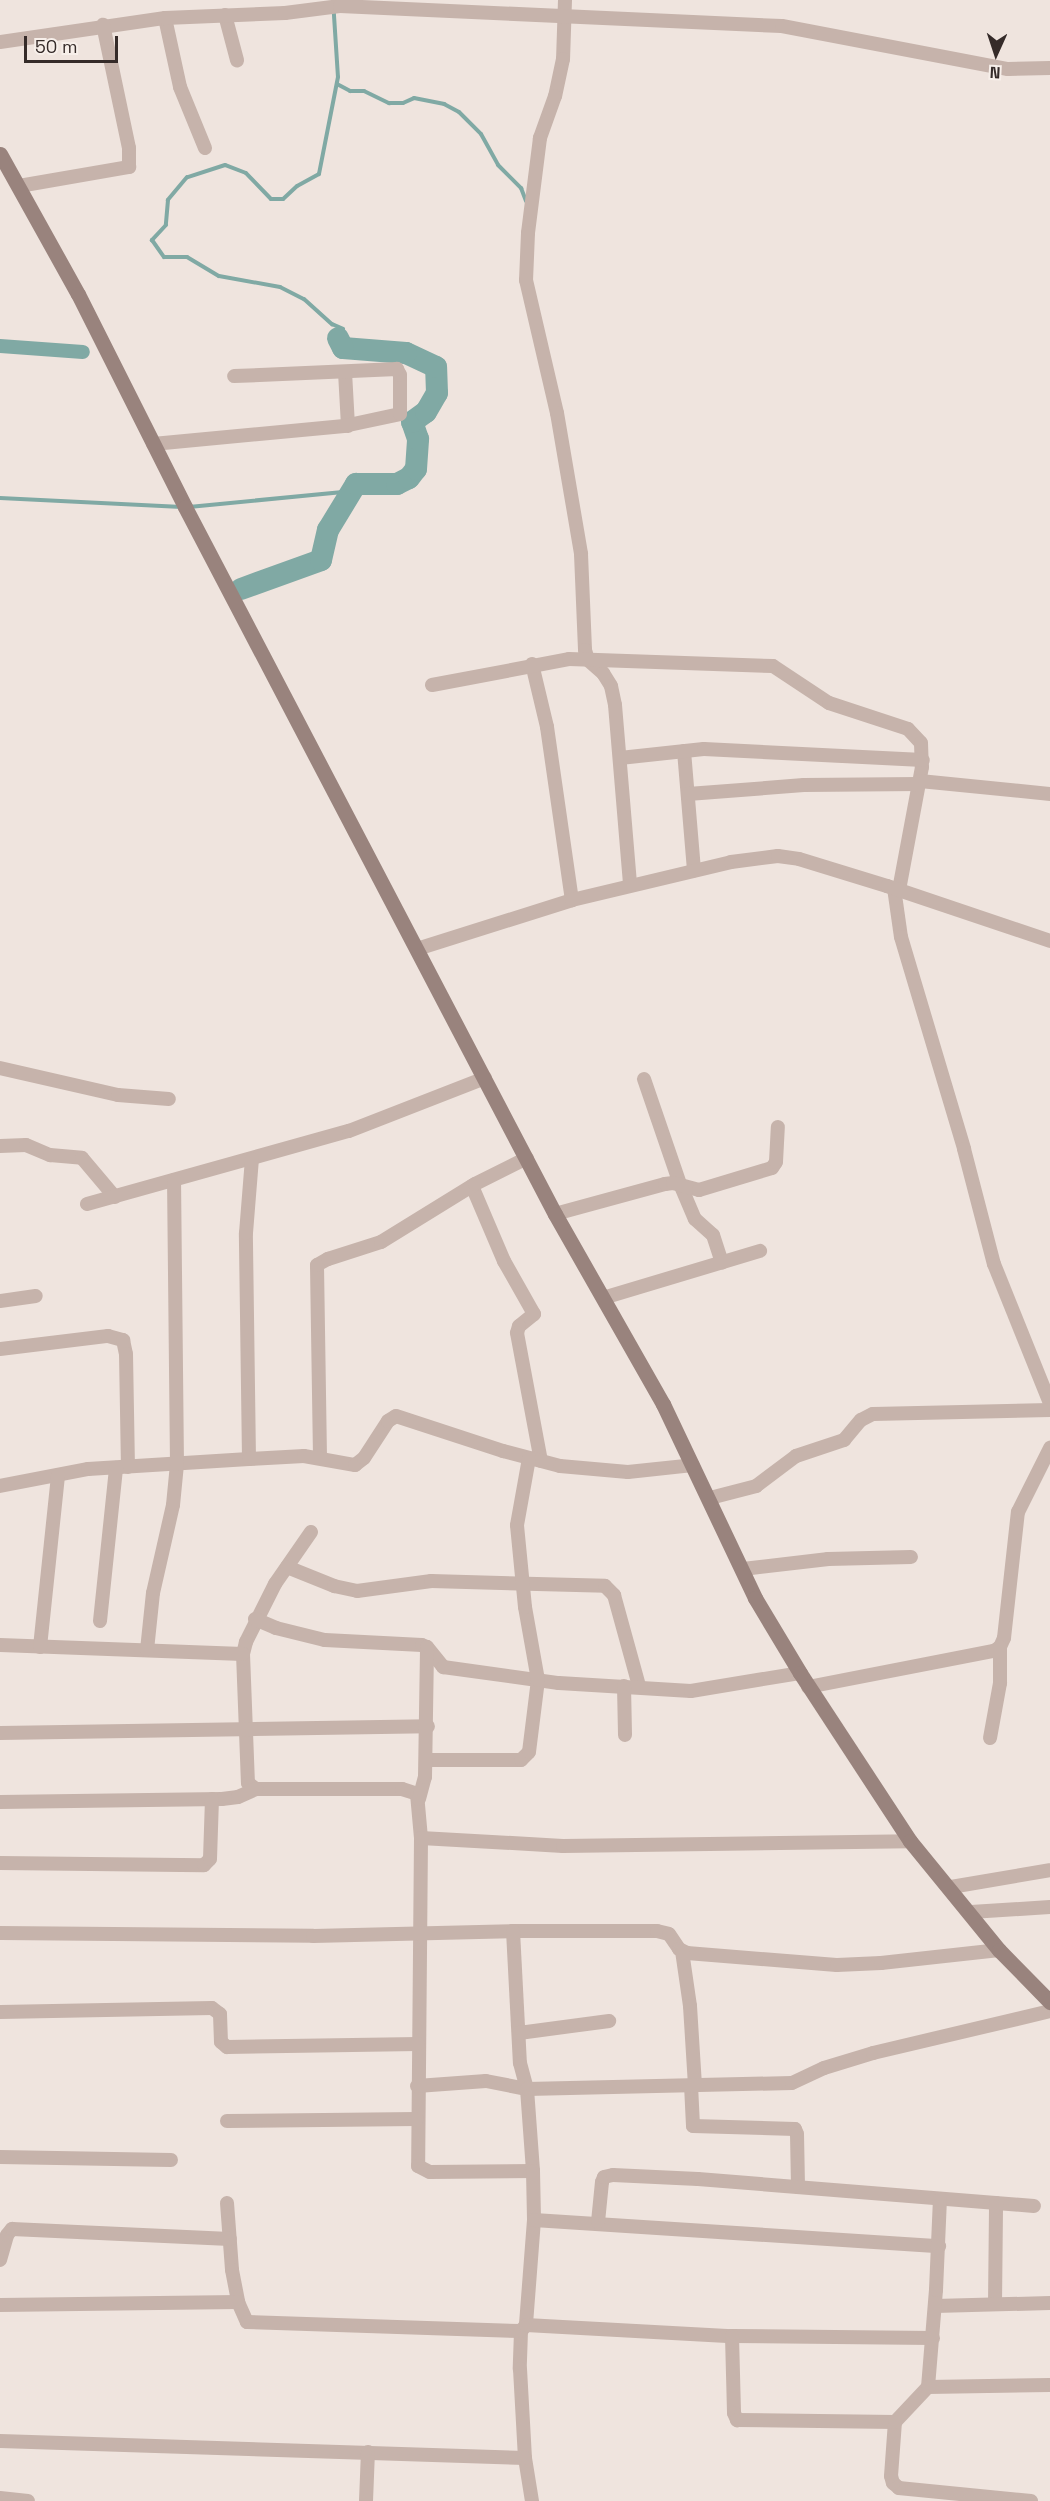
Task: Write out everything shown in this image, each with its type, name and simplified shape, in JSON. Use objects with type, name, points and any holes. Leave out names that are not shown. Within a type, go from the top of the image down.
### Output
[{"type":"street","points":[[565,0],[563,59],[555,96],[540,138],[528,233],[526,280],[557,413],[581,554],[585,650],[588,660],[603,673],[611,686],[615,705],[630,885]]},
{"type":"street","points":[[0,42],[103,25],[165,18],[225,15],[284,7],[332,6],[782,26],[1008,69],[1050,68]]},
{"type":"street","points":[[225,15],[237,60]]},
{"type":"street","points":[[165,18],[180,87],[205,148]]},
{"type":"street","points":[[19,186],[129,167],[129,148],[103,25]]},
{"type":"street","points":[[0,154],[78,294],[153,444],[555,1214],[663,1404],[710,1498],[755,1598],[808,1687],[910,1840],[951,1887],[999,1950],[1049,2002],[824,2068],[792,2083],[527,2089],[486,2081],[417,2086]]},
{"type":"street","points":[[153,444],[348,426],[399,416],[400,371],[394,368],[234,376]]},
{"type":"street","points":[[345,372],[348,426]]},
{"type":"street","points":[[432,685],[555,660],[773,666],[844,710],[908,729],[921,743],[923,760],[897,889],[901,937],[964,1149],[994,1264],[1050,1403]]},
{"type":"street","points":[[532,664],[547,727],[572,900]]},
{"type":"street","points":[[620,758],[704,749],[923,760]]},
{"type":"street","points":[[684,751],[694,871]]},
{"type":"street","points":[[688,794],[804,785],[919,783],[1050,794]]},
{"type":"street","points":[[417,949],[572,900],[630,885],[732,862],[778,856],[897,889],[1050,941]]},
{"type":"street","points":[[0,1068],[118,1095],[169,1099]]},
{"type":"street","points":[[87,1204],[349,1131],[484,1078]]},
{"type":"street","points":[[644,1078],[680,1184],[695,1219],[712,1235],[722,1263]]},
{"type":"street","points":[[555,1214],[665,1184],[680,1184],[699,1190],[772,1167],[776,1162],[778,1126]]},
{"type":"street","points":[[0,1146],[26,1145],[50,1155],[82,1158],[115,1197]]},
{"type":"street","points":[[320,1458],[317,1265],[328,1259],[381,1242],[472,1186],[527,1158]]},
{"type":"street","points":[[249,1459],[246,1233],[252,1159]]},
{"type":"street","points":[[147,1650],[155,1585],[173,1505],[177,1464],[174,1180]]},
{"type":"street","points":[[426,1760],[511,1761],[526,1758],[538,1680],[523,1584],[517,1525],[535,1460],[517,1333],[519,1326],[534,1314],[504,1261],[472,1186]]},
{"type":"street","points":[[603,1298],[760,1251]]},
{"type":"street","points":[[0,1301],[36,1296]]},
{"type":"street","points":[[0,1349],[108,1336],[123,1340],[126,1354],[122,1467],[100,1621]]},
{"type":"street","points":[[710,1498],[756,1486],[796,1456],[844,1440],[861,1420],[873,1414],[1050,1410]]},
{"type":"street","points":[[0,1486],[58,1475],[122,1467],[249,1459],[320,1458],[350,1465],[360,1463],[388,1421],[396,1416],[535,1460],[593,1470],[628,1472],[693,1465]]},
{"type":"street","points":[[990,1738],[1000,1683],[1000,1647],[1004,1638],[1018,1512],[1050,1448]]},
{"type":"street","points":[[40,1647],[58,1475]]},
{"type":"street","points":[[256,1789],[248,1783],[243,1654],[255,1619],[310,1532]]},
{"type":"street","points":[[743,1569],[828,1559],[911,1557]]},
{"type":"street","points":[[287,1567],[334,1586],[357,1591],[431,1581],[600,1585],[610,1589],[639,1686]]},
{"type":"street","points":[[255,1619],[287,1632],[325,1640],[409,1643],[428,1647],[443,1667],[538,1680],[692,1691],[800,1673]]},
{"type":"street","points":[[0,1645],[243,1654]]},
{"type":"street","points":[[428,1647],[428,1726],[425,1777],[419,1798],[421,1838],[417,2159],[421,2170],[533,2171]]},
{"type":"street","points":[[808,1687],[994,1651],[1000,1647]]},
{"type":"street","points":[[624,1686],[625,1735]]},
{"type":"street","points":[[0,1733],[428,1726]]},
{"type":"street","points":[[0,1802],[212,1799],[238,1797],[256,1789],[402,1789],[412,1790],[419,1798]]},
{"type":"street","points":[[0,1863],[204,1865],[210,1860],[212,1799]]},
{"type":"street","points":[[421,1838],[563,1846],[910,1840]]},
{"type":"street","points":[[951,1887],[1050,1870]]},
{"type":"street","points":[[971,1912],[1050,1908]]},
{"type":"street","points":[[0,1933],[419,1935],[448,1930],[513,1930],[657,1931],[669,1934],[682,1951],[690,2006],[693,2126],[795,2129],[798,2187]]},
{"type":"street","points":[[513,1930],[520,2063],[527,2089],[533,2171],[534,2220],[524,2328],[525,2458],[532,2501]]},
{"type":"street","points":[[682,1951],[837,1965],[881,1963],[999,1950]]},
{"type":"street","points":[[0,2012],[212,2008],[220,2014],[222,2042],[226,2047],[418,2044]]},
{"type":"street","points":[[519,2033],[609,2021]]},
{"type":"street","points":[[227,2121],[417,2119]]},
{"type":"street","points":[[0,2157],[171,2160]]},
{"type":"street","points":[[598,2222],[602,2182],[608,2176],[798,2187],[1034,2206]]},
{"type":"street","points":[[940,2199],[939,2246],[928,2387],[898,2416],[895,2422],[891,2476],[893,2483],[899,2494],[1031,2501]]},
{"type":"street","points":[[227,2203],[238,2302],[244,2319],[251,2323],[524,2328],[732,2336],[933,2338]]},
{"type":"street","points":[[995,2304],[996,2203]]},
{"type":"street","points":[[534,2220],[598,2222],[939,2246]]},
{"type":"street","points":[[0,2260],[9,2231],[17,2228],[230,2239]]},
{"type":"street","points":[[0,2305],[238,2302]]},
{"type":"street","points":[[935,2306],[1050,2303]]},
{"type":"street","points":[[732,2336],[734,2413],[737,2420],[895,2422]]},
{"type":"street","points":[[928,2387],[1050,2385]]},
{"type":"street","points":[[0,2441],[525,2458]]},
{"type":"street","points":[[366,2501],[368,2452]]},
{"type":"street","points":[[0,2498],[28,2501]]},
{"type":"waterway","points":[[333,0],[338,77],[319,174],[297,186],[283,199],[271,199],[246,173],[225,165],[187,177],[168,200],[166,225],[152,240],[164,257],[187,257],[219,276],[280,287],[304,299],[332,324],[343,329],[338,338]]},
{"type":"waterway","points":[[337,84],[350,91],[364,91],[389,103],[403,103],[414,98],[444,104],[459,112],[481,134],[498,165],[521,188],[526,201]]},
{"type":"waterway","points":[[241,589],[321,560],[328,530],[356,484],[397,484],[409,478],[416,469],[418,439],[412,422],[426,412],[437,393],[436,367],[406,353],[343,348],[338,338]]},
{"type":"waterway","points":[[0,346],[83,352]]},
{"type":"waterway","points":[[189,507],[353,491]]},
{"type":"waterway","points":[[0,498],[182,507]]}]
